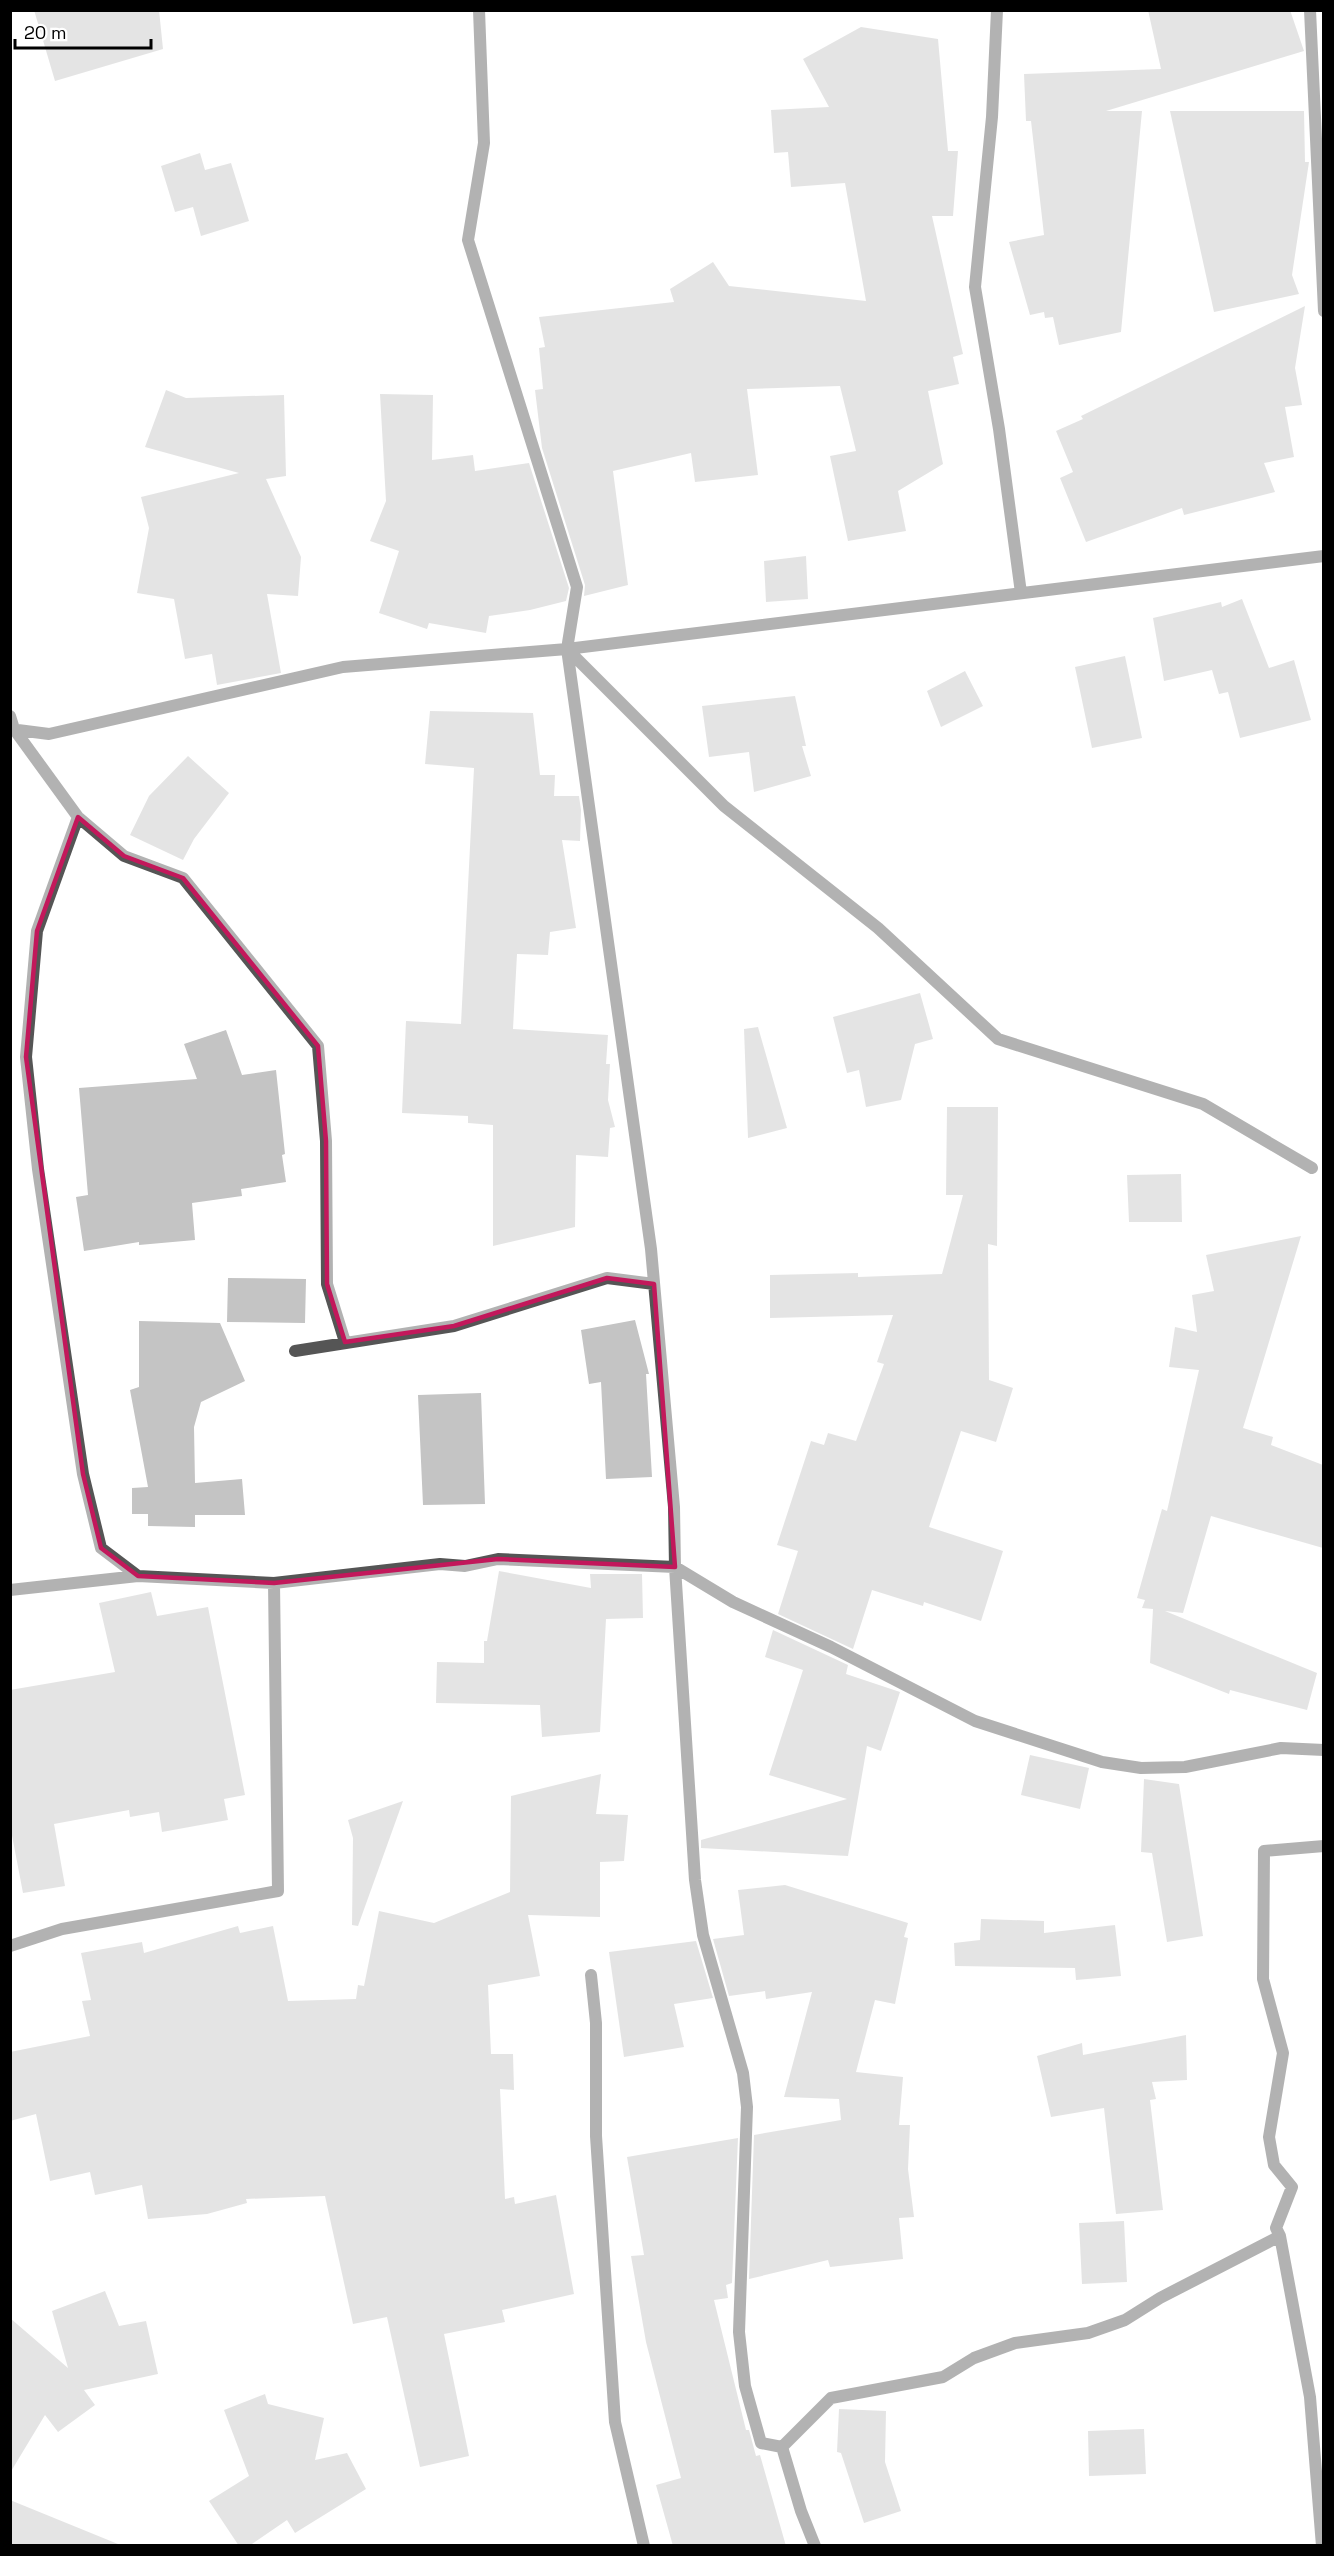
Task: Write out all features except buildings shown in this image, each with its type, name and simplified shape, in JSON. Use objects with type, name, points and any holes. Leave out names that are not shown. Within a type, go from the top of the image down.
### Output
[{"type":"street","points":[[479,10],[484,143],[468,240],[577,587],[567,649],[654,1284],[674,1507],[675,1567],[695,1880],[703,1935],[743,2073],[747,2107],[740,2332],[745,2386],[761,2443],[782,2447]]},
{"type":"street","points":[[997,10],[992,117],[975,287],[999,429],[1021,593]]},
{"type":"street","points":[[1310,10],[1323,311]]},
{"type":"street","points":[[12,729],[49,734],[343,667],[567,649],[1323,556]]},
{"type":"street","points":[[567,649],[724,806],[878,928],[998,1039],[1203,1104],[1312,1168]]},
{"type":"street","points":[[10,716],[12,729],[78,817],[124,856],[183,878],[318,1046],[326,1141],[327,1284],[345,1342]]},
{"type":"street","points":[[78,817],[37,931],[26,1057],[38,1169],[83,1474],[101,1548],[138,1576]]},
{"type":"street","points":[[295,1350],[454,1326],[607,1278],[654,1284]]},
{"type":"street","points":[[10,1590],[138,1576],[274,1582],[440,1564],[465,1566],[498,1559],[675,1567],[733,1602],[831,1647],[975,1721],[1060,1751],[1141,1768],[1185,1767],[1281,1748],[1323,1750]]},
{"type":"street","points":[[10,1946],[62,1929],[278,1891],[274,1582]]},
{"type":"street","points":[[1322,2546],[1310,2397],[1280,2236],[1276,2228],[1292,2187],[1274,2165],[1269,2137],[1283,2053],[1263,1979],[1264,1851],[1323,1846]]},
{"type":"street","points":[[591,1975],[596,2023],[596,2136],[615,2422],[644,2546]]},
{"type":"street","points":[[782,2447],[831,2398],[943,2377],[974,2358],[1015,2343],[1088,2332],[1125,2320],[1160,2298],[1280,2236]]},
{"type":"street","points":[[782,2447],[801,2511],[815,2546]]},
{"type":"highlighted area","points":[[78,817],[124,856],[183,878],[318,1046],[326,1141],[327,1284],[345,1342],[454,1326],[607,1278],[654,1284],[675,1567],[498,1559],[274,1583],[138,1576],[101,1548],[83,1474],[26,1057],[37,931]]}]
